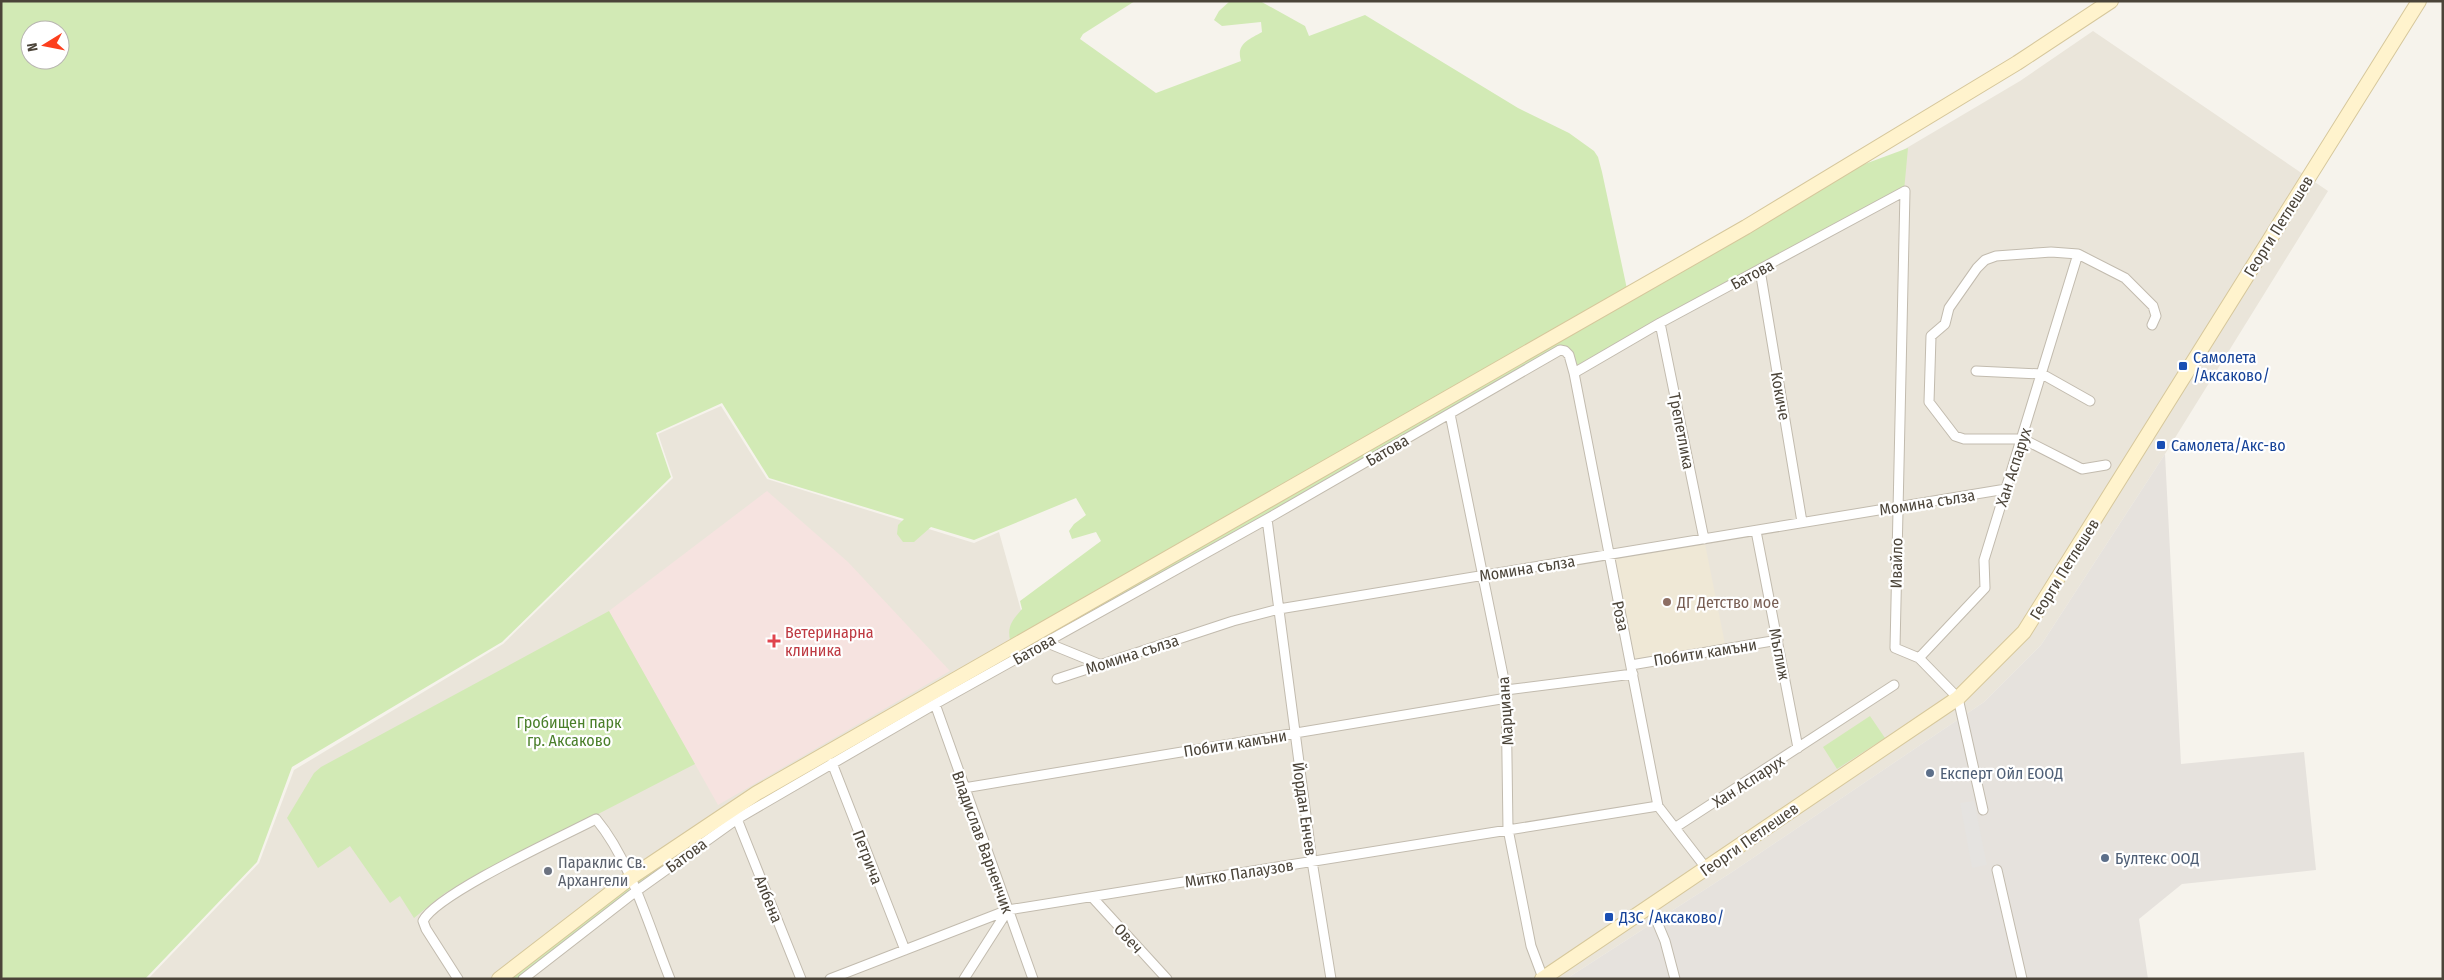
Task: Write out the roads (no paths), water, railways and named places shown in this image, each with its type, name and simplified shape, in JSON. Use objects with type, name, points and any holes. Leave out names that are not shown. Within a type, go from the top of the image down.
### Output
[{"type":"main road","points":[[499,979],[630,878],[757,793],[1746,227],[2017,63],[2111,1]]},
{"type":"main road","name":"Георги Петлешев","points":[[1543,978],[1958,698],[2024,632],[2419,1]]},
{"type":"street","name":"Ивайло","points":[[1904,191],[1895,648],[1919,658],[1958,698]]},
{"type":"street","name":"Батова","points":[[1574,373],[1660,323],[1904,191]]},
{"type":"street","points":[[2106,465],[2082,469],[2023,439],[1958,438],[1931,406],[1928,396],[1931,336],[1945,324],[1949,308],[1977,268],[1990,258],[2051,252],[2078,254],[2125,278],[2153,306],[2156,316],[2152,325]]},
{"type":"street","name":"Хан Аспарух","points":[[1919,658],[1986,588],[1984,560],[2023,439],[2078,254]]},
{"type":"street","name":"Кокиче","points":[[1760,270],[1802,522]]},
{"type":"street","name":"Трепетлика","points":[[1660,323],[1704,539]]},
{"type":"street","name":"Батова","points":[[523,979],[635,892],[737,819],[935,704],[1267,519],[1560,350],[1565,351]]},
{"type":"street","name":"Роза","points":[[1565,351],[1569,355],[1574,373],[1658,806],[1706,868]]},
{"type":"street","points":[[1976,371],[2042,374],[2090,401]]},
{"type":"street","name":"Марциана","points":[[1450,414],[1507,694],[1508,829],[1531,946],[1543,978]]},
{"type":"street","name":"Момина сълза","points":[[1057,679],[1233,621],[1278,609],[2006,489]]},
{"type":"street","name":"Йордан Енчев","points":[[1267,519],[1312,861],[1331,979]]},
{"type":"street","name":"Мъглиж","points":[[1756,531],[1798,748]]},
{"type":"street","name":"Побити камъни","points":[[964,788],[1295,733],[1507,694],[1778,640]]},
{"type":"street","points":[[1046,642],[1099,664]]},
{"type":"street","name":"Хан Аспарух","points":[[1676,827],[1894,685]]},
{"type":"street","points":[[1958,698],[1983,810]]},
{"type":"street","name":"Владислав Варненчик","points":[[935,704],[1033,979]]},
{"type":"street","name":"Петрича","points":[[832,763],[905,950]]},
{"type":"street","name":"Митко Палаузов","points":[[830,979],[1008,910],[1658,806]]},
{"type":"street","points":[[458,979],[423,921],[434,907],[451,894],[596,819],[609,835],[630,878],[670,979]]},
{"type":"street","name":"Албена","points":[[737,819],[801,979]]},
{"type":"street","points":[[1997,870],[2022,979]]},
{"type":"street","name":"Овеч","points":[[1092,897],[1167,979]]},
{"type":"street","points":[[1650,905],[1666,941],[1674,979]]},
{"type":"street","points":[[964,979],[1008,910]]},
{"type":"street","points":[[1538,979],[1543,978]]},
{"type":"place","name":"Самолета /Аксаково/","points":[[2183,366]]},
{"type":"place","name":"Самолета/Акс-во","points":[[2161,445]]},
{"type":"place","name":"ДГ Детство мое","points":[[1667,602]]},
{"type":"place","name":"Ветеринарна клиника","points":[[774,641]]},
{"type":"place","name":"Експерт Ойл ЕООД","points":[[1930,773]]},
{"type":"place","name":"Бултекс ООД","points":[[2105,858]]},
{"type":"place","name":"Параклис Св. Архангели","points":[[548,871]]},
{"type":"place","name":"ДЗС /Аксаково/","points":[[1609,917]]},
{"type":"park label","name":"Гробищен парк гр. Аксаково","points":[[569,731]]}]
